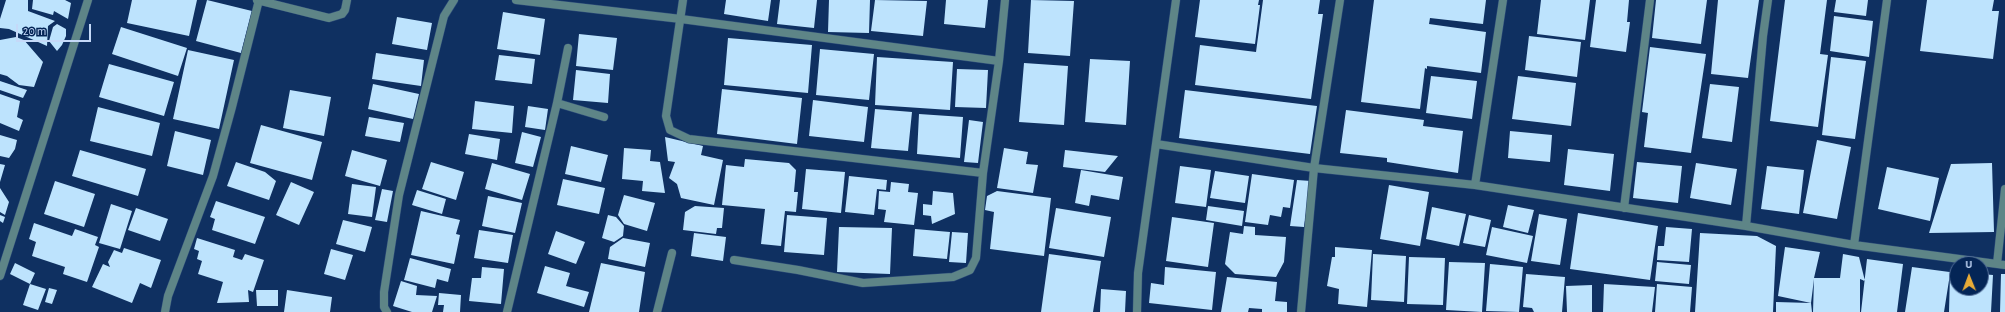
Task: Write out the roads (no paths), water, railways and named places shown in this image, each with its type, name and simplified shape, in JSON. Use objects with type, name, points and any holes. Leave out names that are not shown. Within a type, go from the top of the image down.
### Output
[{"type":"street","points":[[0,276],[88,0]]},
{"type":"street","points":[[165,312],[168,296],[213,176],[232,107],[258,0],[329,18],[342,14],[345,10],[347,0]]},
{"type":"street","points":[[387,312],[384,307],[384,292],[399,195],[444,16],[454,0]]},
{"type":"street","points":[[516,0],[681,19],[999,61]]},
{"type":"street","points":[[683,0],[666,116],[670,130],[689,139],[983,173]]},
{"type":"street","points":[[734,260],[798,270],[863,283],[952,277],[970,270],[976,258],[983,173],[999,61],[1005,0]]},
{"type":"street","points":[[1137,312],[1138,273],[1176,0]]},
{"type":"street","points":[[1301,312],[1314,168],[1340,0]]},
{"type":"street","points":[[1475,185],[1503,0]]},
{"type":"street","points":[[1624,208],[1650,0]]},
{"type":"street","points":[[1746,226],[1763,36],[1768,0]]},
{"type":"street","points":[[1854,245],[1886,0]]},
{"type":"street","points":[[507,312],[557,103],[568,48]]},
{"type":"street","points":[[557,103],[604,117]]},
{"type":"street","points":[[1156,144],[1314,168],[1475,185],[1746,226],[1854,245],[2001,264],[2005,189]]},
{"type":"street","points":[[657,312],[672,253]]}]
